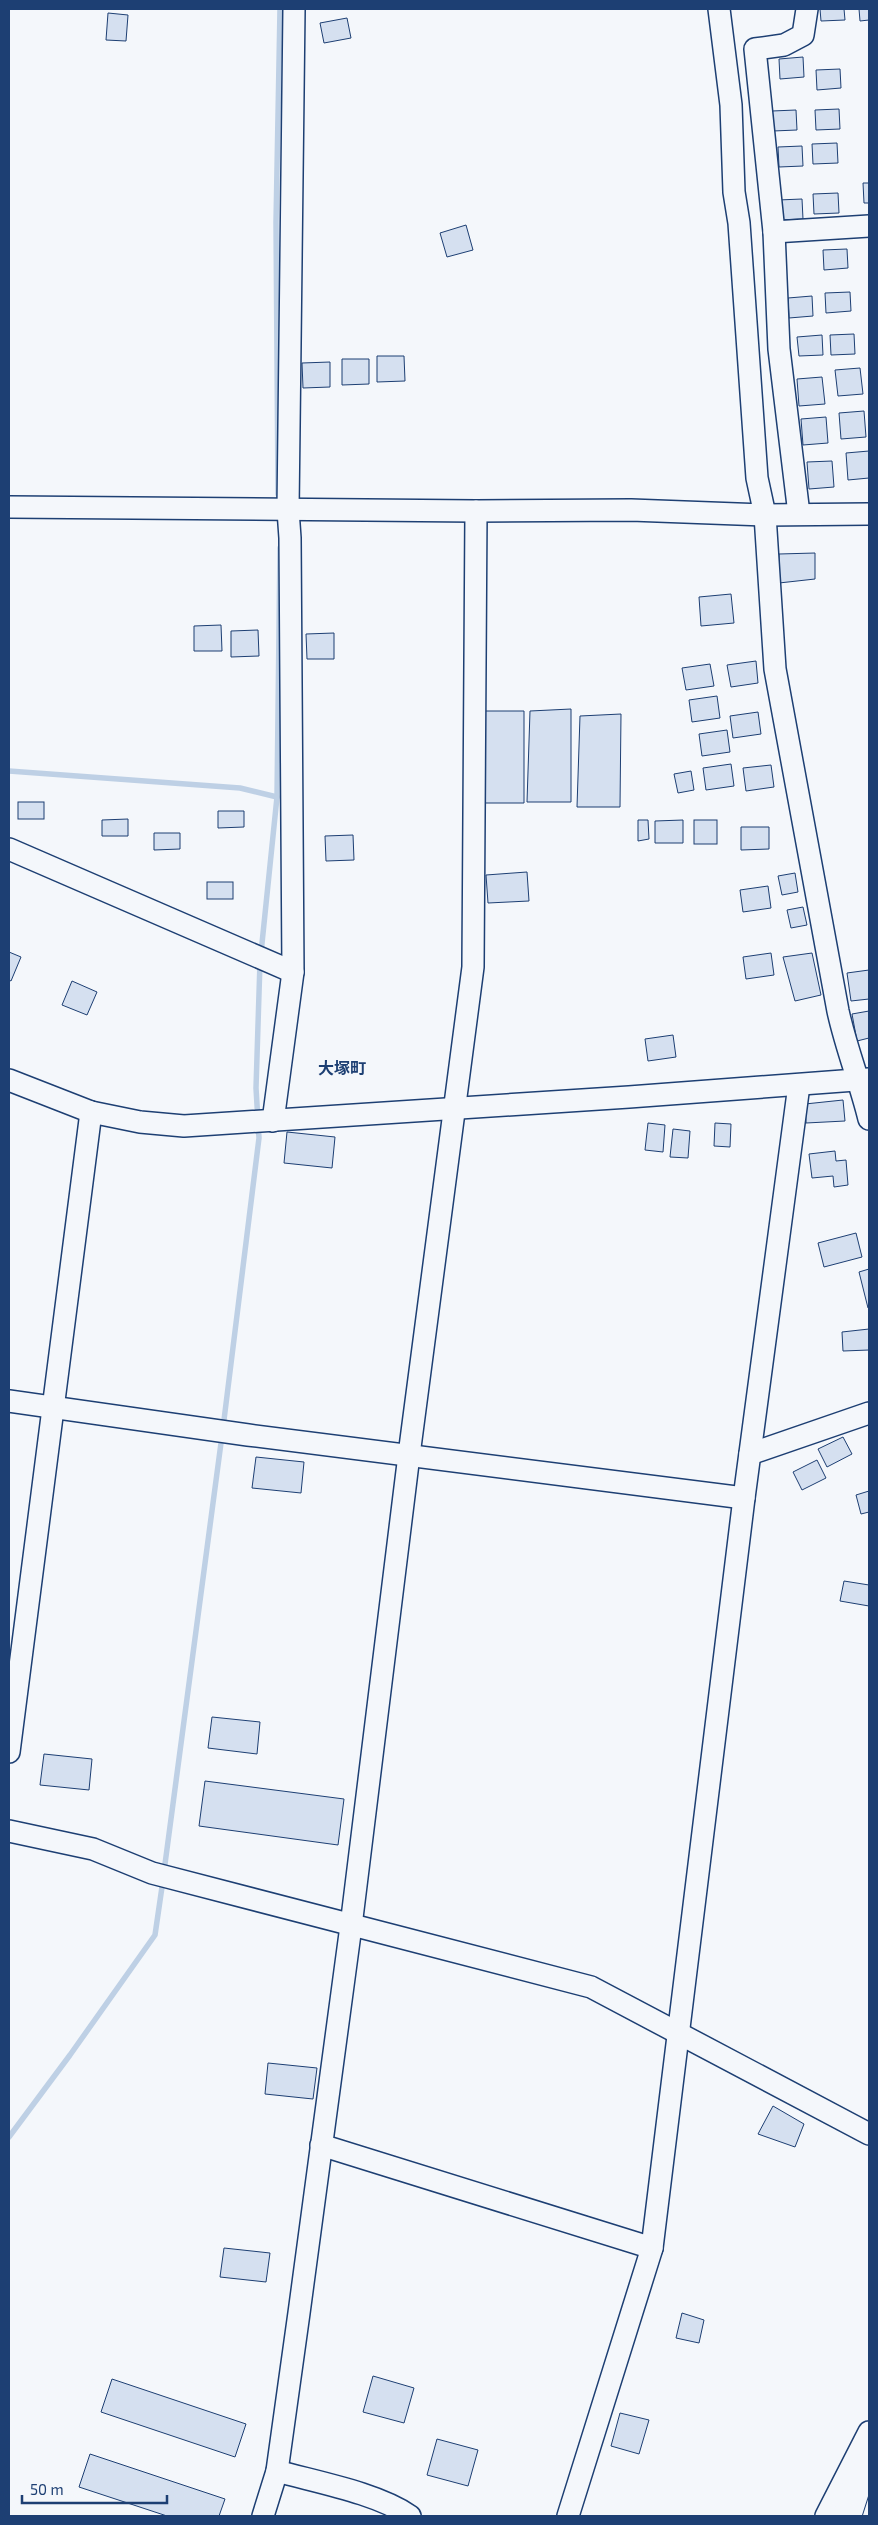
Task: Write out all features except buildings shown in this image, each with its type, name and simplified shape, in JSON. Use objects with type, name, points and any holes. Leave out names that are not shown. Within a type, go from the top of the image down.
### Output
[{"type":"main road","points":[[847,2516],[869,2447]]},
{"type":"street","points":[[273,1121],[293,972],[290,538],[288,510],[294,9]]},
{"type":"street","points":[[719,9],[731,105],[734,192],[739,223],[757,478],[765,514],[775,669],[844,1040],[865,1079],[869,1119]]},
{"type":"street","points":[[798,514],[779,349],[774,232],[755,49],[784,45],[803,35],[807,9]]},
{"type":"street","points":[[774,232],[869,226]]},
{"type":"street","points":[[9,507],[476,511],[631,510],[765,514],[869,514]]},
{"type":"street","points":[[263,2516],[277,2471],[351,1926],[409,1455],[474,967],[476,511]]},
{"type":"street","points":[[9,849],[293,972]]},
{"type":"street","points":[[9,1080],[91,1112],[140,1122],[184,1126],[456,1109],[865,1079]]},
{"type":"street","points":[[568,2516],[652,2248],[744,1498],[799,1085]]},
{"type":"street","points":[[9,1752],[55,1407],[91,1112]]},
{"type":"street","points":[[9,1401],[744,1498]]},
{"type":"street","points":[[750,1454],[869,1413]]},
{"type":"street","points":[[9,1831],[93,1849],[152,1873],[591,1987],[678,2035],[869,2134]]},
{"type":"street","points":[[321,2145],[652,2248]]},
{"type":"street","points":[[826,2516],[869,2432]]},
{"type":"street","points":[[277,2471],[371,2498],[399,2509],[410,2516]]},
{"type":"waterway","points":[[278,494],[276,222],[280,9]]},
{"type":"waterway","points":[[261,953],[277,797],[280,548]]},
{"type":"waterway","points":[[9,771],[240,788],[277,797]]},
{"type":"waterway","points":[[224,1420],[259,1138],[256,1088],[260,962]]},
{"type":"waterway","points":[[165,1864],[221,1443]]},
{"type":"waterway","points":[[9,2137],[155,1935],[162,1887]]},
{"type":"district","name":"大塚町","points":[[342,1067]]}]
